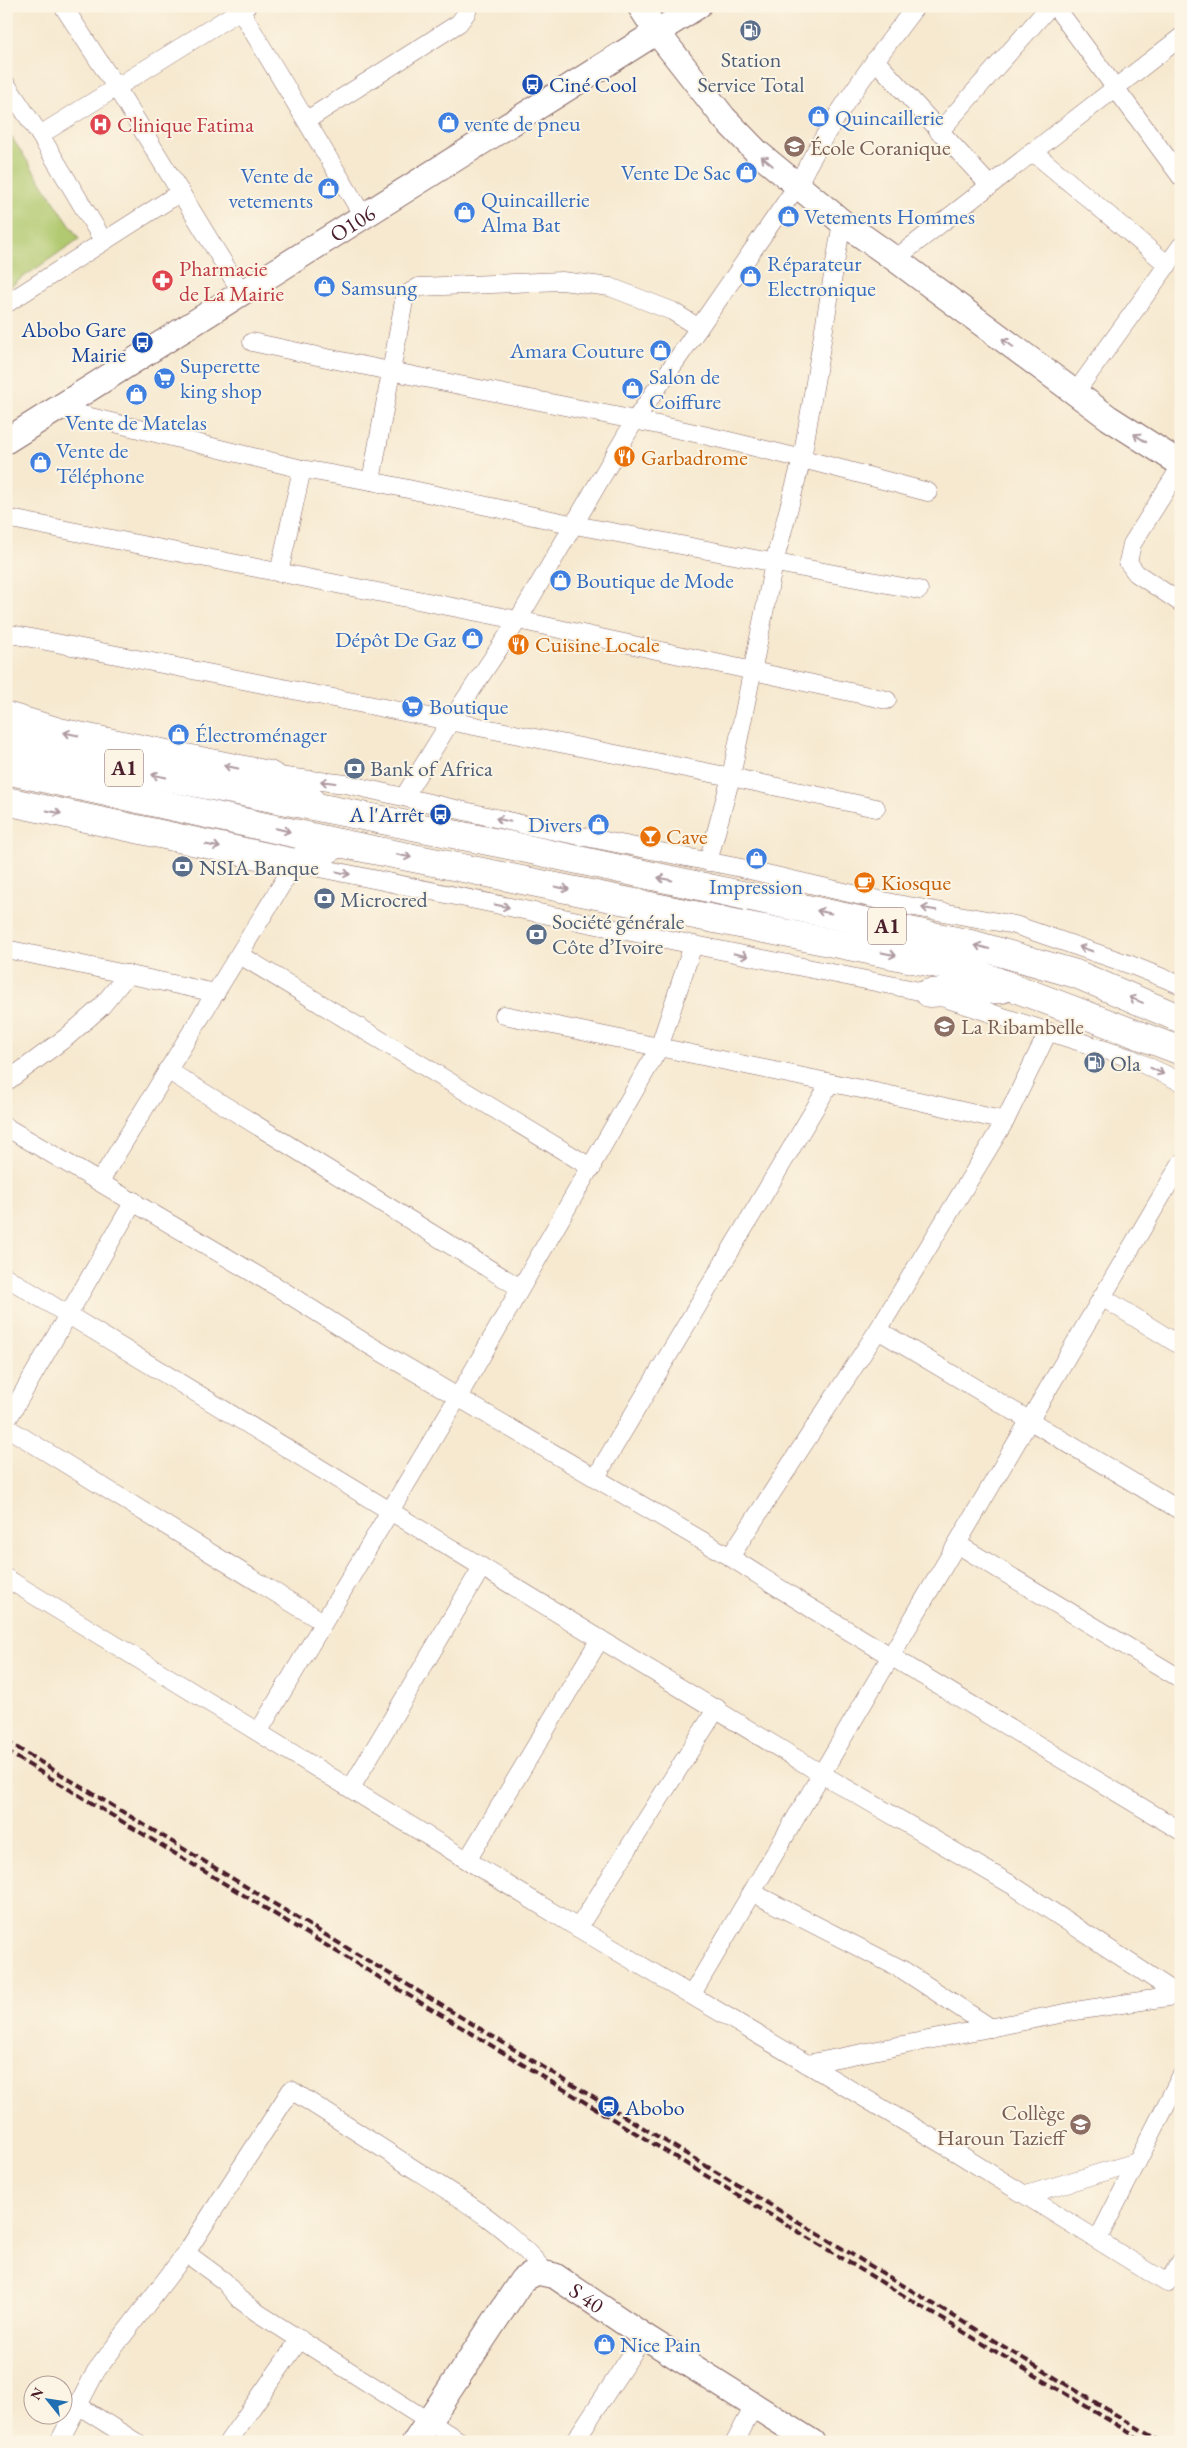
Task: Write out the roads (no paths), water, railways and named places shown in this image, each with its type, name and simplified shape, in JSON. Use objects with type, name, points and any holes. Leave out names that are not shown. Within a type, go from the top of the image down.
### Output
[{"type":"main road","points":[[6,716],[59,732],[269,775],[322,807]]},
{"type":"main road","name":"A1","points":[[6,744],[322,807],[975,945],[1076,974],[1181,1018]]},
{"type":"main road","name":"A1","points":[[6,770],[339,843],[967,970],[1181,1051]]},
{"type":"main road","points":[[6,801],[295,863],[320,854],[339,843]]},
{"type":"main road","points":[[929,993],[976,989],[1021,989]]},
{"type":"street","points":[[63,6],[116,87],[242,293]]},
{"type":"street","points":[[307,120],[459,23],[468,12],[468,6]]},
{"type":"street","points":[[640,6],[656,31],[738,135],[797,186],[842,222],[895,258],[1075,393],[1181,465],[1132,544],[1128,562],[1136,573],[1181,603]]},
{"type":"street","name":"O106","points":[[6,441],[698,6]]},
{"type":"street","points":[[404,796],[450,722],[518,620],[635,420],[797,186],[832,122],[875,60],[916,6]]},
{"type":"street","points":[[939,132],[1050,6]]},
{"type":"street","points":[[1054,6],[1181,177]]},
{"type":"street","points":[[40,135],[244,8],[363,216]]},
{"type":"street","points":[[895,258],[1181,37]]},
{"type":"street","points":[[875,60],[990,186]]},
{"type":"street","points":[[6,84],[40,135],[103,240]]},
{"type":"street","points":[[1032,151],[1168,265]]},
{"type":"street","points":[[6,304],[180,192]]},
{"type":"street","points":[[708,862],[731,777],[774,563],[802,459],[842,222]]},
{"type":"street","points":[[1075,393],[1181,246]]},
{"type":"street","points":[[371,481],[404,301],[409,293],[419,287],[562,282],[610,287],[672,311],[699,328]]},
{"type":"street","points":[[252,342],[390,372],[635,420],[802,459],[928,492]]},
{"type":"street","points":[[58,409],[302,469],[371,481],[575,525],[919,590]]},
{"type":"street","points":[[279,573],[302,469]]},
{"type":"street","points":[[6,518],[518,620],[887,700]]},
{"type":"street","points":[[6,633],[731,777],[876,808]]},
{"type":"street","points":[[269,775],[346,784],[530,826],[708,862],[892,903],[1015,925],[1132,965],[1181,985]]},
{"type":"street","points":[[100,1181],[295,863],[929,993],[1130,1058],[1181,1082]]},
{"type":"street","points":[[259,1731],[458,1397],[520,1288],[592,1168],[659,1048],[693,945]]},
{"type":"street","points":[[6,949],[216,993]]},
{"type":"street","points":[[240,955],[592,1168]]},
{"type":"street","points":[[6,1082],[68,1036],[102,1007],[128,974]]},
{"type":"street","points":[[504,1015],[830,1083],[1005,1122]]},
{"type":"street","points":[[730,1556],[878,1330],[1005,1122],[1048,1032]]},
{"type":"street","points":[[167,1070],[520,1288]]},
{"type":"street","points":[[596,1477],[830,1083]]},
{"type":"street","points":[[6,1127],[134,1201],[458,1397],[730,1556],[809,1607],[1181,1832]]},
{"type":"street","points":[[692,1994],[753,1893],[820,1773],[1102,1297],[1175,1187],[1181,1163]]},
{"type":"street","points":[[6,1422],[66,1315],[134,1201]]},
{"type":"street","points":[[6,1277],[390,1509],[600,1639],[717,1708],[820,1773],[1012,1885],[1180,1995]]},
{"type":"street","points":[[1102,1297],[1181,1346]]},
{"type":"street","points":[[878,1330],[1030,1419],[1181,1511]]},
{"type":"street","points":[[6,1427],[323,1622]]},
{"type":"street","points":[[957,1544],[1181,1679]]},
{"type":"street","points":[[351,1788],[482,1567]]},
{"type":"street","points":[[6,1578],[259,1731],[578,1928],[692,1994],[1026,2195],[1167,2283],[1181,2261]]},
{"type":"street","points":[[468,1859],[600,1639]]},
{"type":"street","points":[[578,1928],[717,1708]]},
{"type":"street","points":[[753,1893],[903,1970],[991,2028]]},
{"type":"street","points":[[807,2064],[1075,2010],[1180,1995]]},
{"type":"street","points":[[1098,2239],[1181,2076]]},
{"type":"street","points":[[59,2442],[96,2371],[186,2253],[291,2090],[438,2184],[492,2222],[519,2244],[545,2272]]},
{"type":"street","points":[[1026,2195],[1137,2162]]},
{"type":"street","points":[[186,2253],[224,2281],[239,2299],[300,2339],[422,2432],[461,2442]]},
{"type":"street","name":"S 40","points":[[422,2432],[522,2280],[537,2272],[545,2272],[568,2284],[644,2336],[812,2442]]},
{"type":"street","points":[[574,2442],[644,2336]]},
{"type":"street","points":[[228,2442],[300,2339]]},
{"type":"street","points":[[79,2406],[136,2442]]},
{"type":"street","points":[[735,2442],[754,2406]]},
{"type":"railway","points":[[6,1741],[1161,2442]]},
{"type":"railway","points":[[6,1751],[1145,2442]]},
{"type":"place","name":"Station Service Total","points":[[751,31]]},
{"type":"place","name":"Ciné Cool","points":[[533,84]]},
{"type":"place","name":"Quincaillerie","points":[[819,117]]},
{"type":"place","name":"vente de pneu","points":[[448,123]]},
{"type":"place","name":"Clinique Fatima","points":[[101,124]]},
{"type":"place","name":"École Coranique","points":[[794,147]]},
{"type":"place","name":"Vente De Sac","points":[[747,172]]},
{"type":"place","name":"Vente de vetements","points":[[329,188]]},
{"type":"place","name":"Quincaillerie Alma Bat","points":[[465,212]]},
{"type":"place","name":"Vetements Hommes","points":[[788,216]]},
{"type":"place","name":"Réparateur Electronique","points":[[751,276]]},
{"type":"place","name":"Pharmacie de La Mairie","points":[[163,281]]},
{"type":"place","name":"Samsung","points":[[325,287]]},
{"type":"place","name":"Abobo Gare Mairie","points":[[142,342]]},
{"type":"place","name":"Amara Couture","points":[[660,350]]},
{"type":"place","name":"Superette king shop","points":[[164,378]]},
{"type":"place","name":"Salon de Coiffure","points":[[633,389]]},
{"type":"place","name":"Vente de Matelas","points":[[136,395]]},
{"type":"place","name":"Garbadrome","points":[[625,457]]},
{"type":"place","name":"Vente de Téléphone","points":[[40,463]]},
{"type":"place","name":"Boutique de Mode","points":[[560,580]]},
{"type":"place","name":"Dépôt De Gaz","points":[[472,639]]},
{"type":"place","name":"Cuisine Locale","points":[[519,644]]},
{"type":"place","name":"Boutique","points":[[413,706]]},
{"type":"place","name":"Électroménager","points":[[179,734]]},
{"type":"place","name":"Bank of Africa","points":[[354,768]]},
{"type":"place","name":"A l'Arrêt","points":[[440,814]]},
{"type":"place","name":"Divers","points":[[598,824]]},
{"type":"place","name":"Cave","points":[[650,836]]},
{"type":"place","name":"Impression","points":[[756,859]]},
{"type":"place","name":"NSIA Banque","points":[[183,867]]},
{"type":"place","name":"Kiosque","points":[[865,882]]},
{"type":"place","name":"Microcred","points":[[324,899]]},
{"type":"place","name":"Société générale Côte d’Ivoire","points":[[536,934]]},
{"type":"place","name":"La Ribambelle","points":[[945,1026]]},
{"type":"place","name":"Ola","points":[[1094,1063]]},
{"type":"place","name":"Abobo","points":[[609,2107]]},
{"type":"place","name":"Collège Haroun Tazieff","points":[[1081,2125]]},
{"type":"place","name":"Nice Pain","points":[[604,2344]]}]
